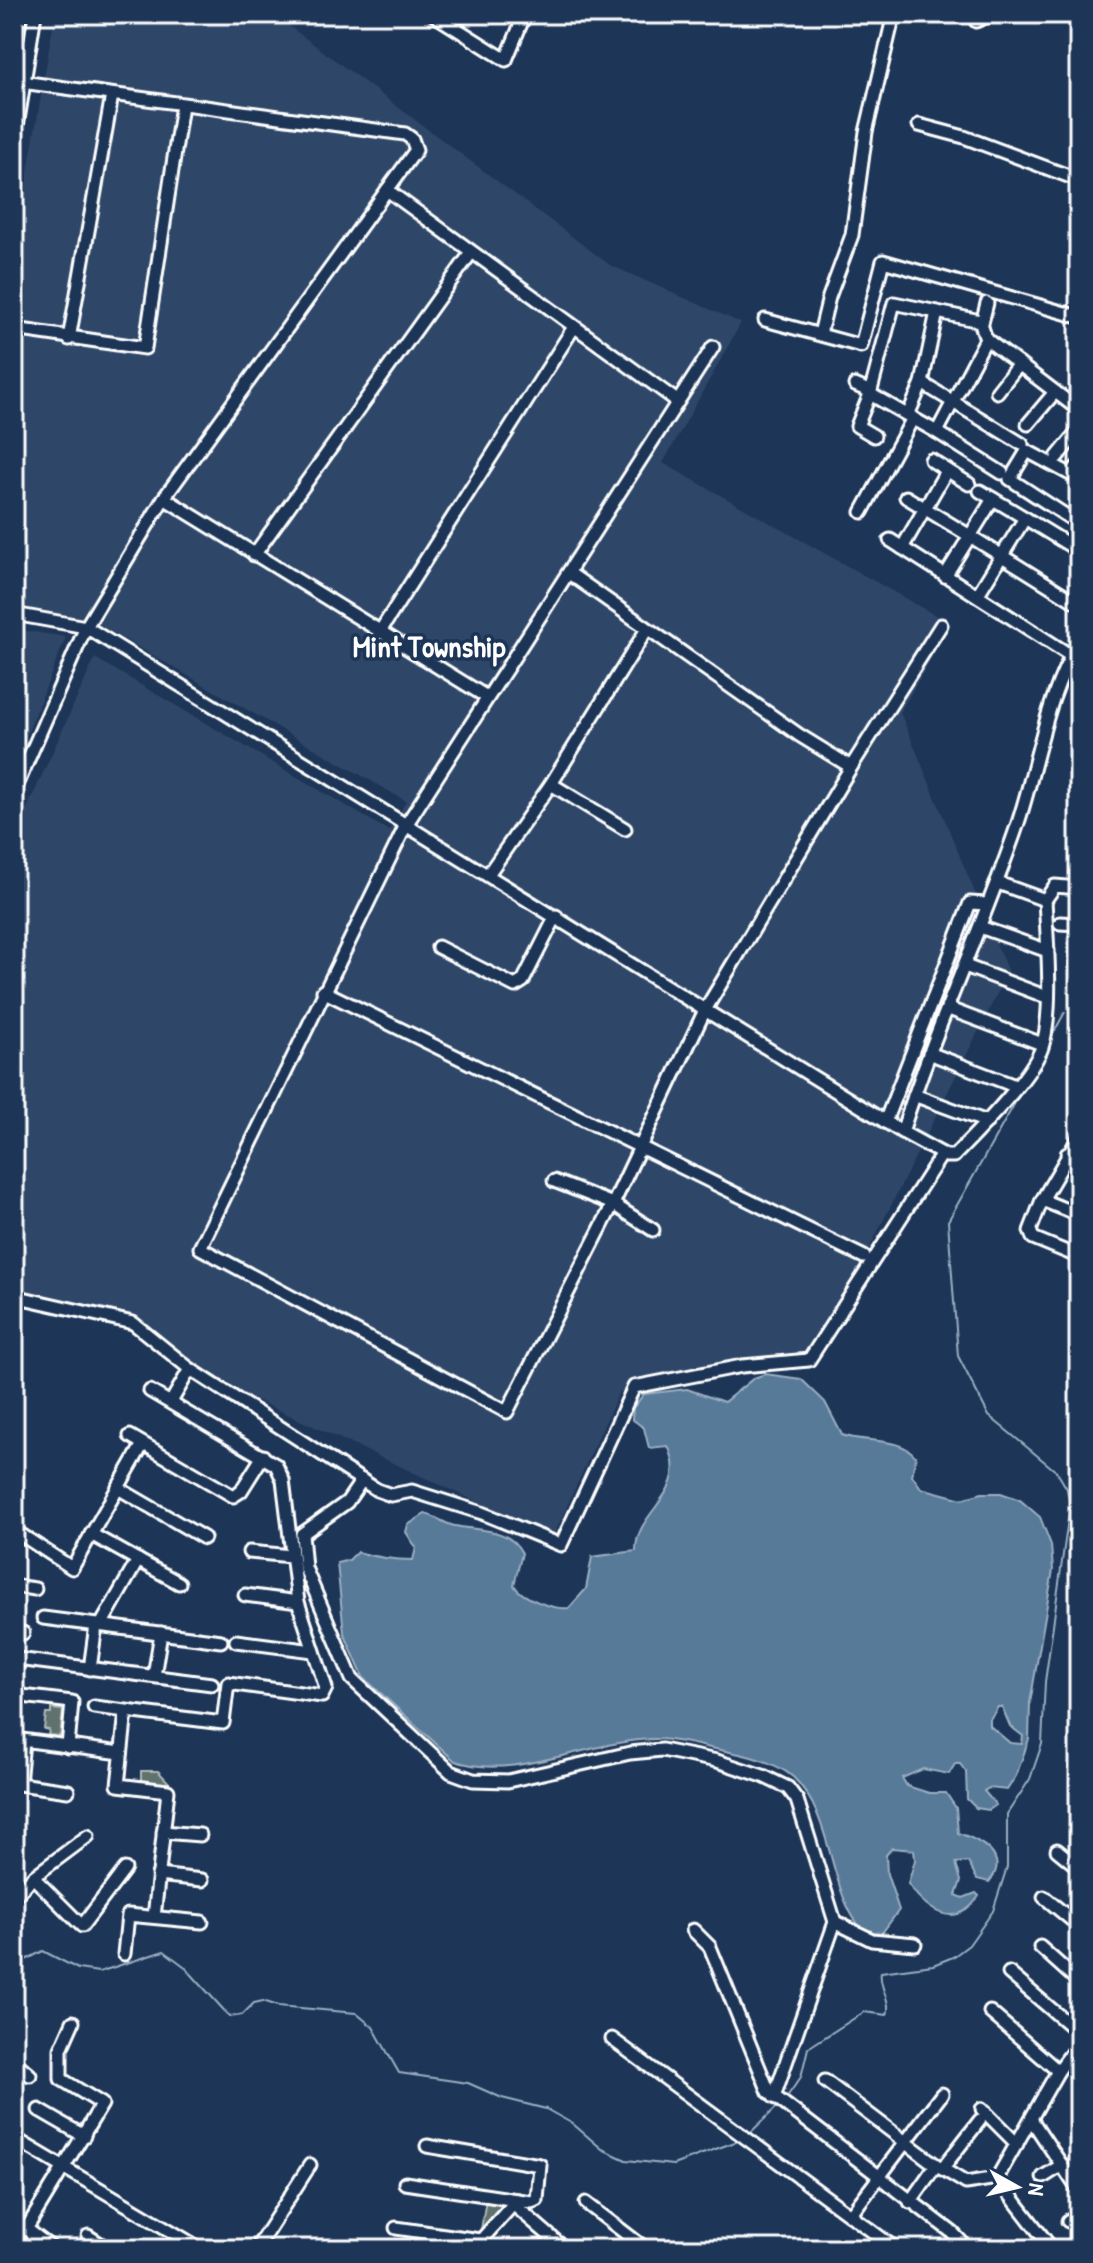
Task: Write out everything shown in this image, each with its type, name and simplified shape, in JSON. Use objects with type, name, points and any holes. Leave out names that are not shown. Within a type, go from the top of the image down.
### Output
[{"type":"street","points":[[14,145],[19,82],[35,14]]},
{"type":"street","points":[[433,14],[506,60],[525,14]]},
{"type":"street","points":[[820,334],[855,224],[866,132],[894,14]]},
{"type":"street","points":[[976,21],[992,14]]},
{"type":"street","points":[[14,792],[86,627],[164,498],[416,150],[412,139],[405,134],[19,82]]},
{"type":"street","points":[[69,339],[112,95]]},
{"type":"street","points":[[14,329],[145,348],[182,105]]},
{"type":"street","points":[[919,125],[964,137],[1079,180]]},
{"type":"street","points":[[387,190],[677,401]]},
{"type":"street","points":[[254,555],[471,253]]},
{"type":"street","points":[[765,320],[861,346],[883,261],[1079,317]]},
{"type":"street","points":[[874,436],[857,426],[870,393],[894,303],[982,323]]},
{"type":"street","points":[[987,303],[982,323],[986,339],[1079,410]]},
{"type":"street","points":[[862,512],[910,416],[922,383],[937,312]]},
{"type":"street","points":[[379,633],[574,327]]},
{"type":"street","points":[[937,432],[986,339]]},
{"type":"street","points":[[713,347],[569,573],[485,696],[406,825],[200,1248],[507,1412],[613,1204],[705,1010],[851,767],[941,625]]},
{"type":"street","points":[[997,392],[1019,364]]},
{"type":"street","points":[[922,383],[1022,444]]},
{"type":"street","points":[[855,385],[1002,473]]},
{"type":"street","points":[[1028,424],[1055,392]]},
{"type":"street","points":[[1057,457],[1079,430]]},
{"type":"street","points":[[1079,465],[1070,474],[1027,451],[1010,479],[1079,523]]},
{"type":"street","points":[[931,460],[1079,551]]},
{"type":"street","points":[[902,548],[947,470]]},
{"type":"street","points":[[906,497],[1079,604]]},
{"type":"street","points":[[164,498],[485,696]]},
{"type":"street","points":[[945,576],[993,499]]},
{"type":"street","points":[[978,594],[1025,518]]},
{"type":"street","points":[[890,540],[1075,659]]},
{"type":"street","points":[[569,573],[851,767]]},
{"type":"street","points":[[14,614],[86,627],[489,873],[885,1122],[942,1154],[954,1156],[987,1122],[1042,1044],[1048,951],[1045,900],[1055,886],[1079,888]]},
{"type":"street","points":[[489,873],[551,784],[647,629]]},
{"type":"street","points":[[902,1132],[929,1053],[998,883],[1032,784],[1063,669],[1075,659],[1079,643]]},
{"type":"street","points":[[551,784],[625,829]]},
{"type":"street","points":[[998,883],[1045,900]]},
{"type":"street","points":[[885,1122],[970,903],[987,904]]},
{"type":"street","points":[[438,947],[515,986],[523,981],[556,916]]},
{"type":"street","points":[[1060,923],[1079,924]]},
{"type":"street","points":[[980,927],[1048,951]]},
{"type":"street","points":[[965,966],[1047,997]]},
{"type":"street","points":[[323,991],[864,1257]]},
{"type":"street","points":[[949,1009],[1042,1044]]},
{"type":"street","points":[[929,1053],[1015,1086]]},
{"type":"street","points":[[914,1095],[987,1122]]},
{"type":"street","points":[[1079,1137],[1042,1200],[1031,1235],[1079,1257]]},
{"type":"street","points":[[14,1296],[133,1323],[190,1369],[362,1480],[391,1495],[412,1491],[482,1513],[561,1545],[634,1387],[742,1366],[809,1360],[942,1154]]},
{"type":"street","points":[[1067,1154],[1079,1164]]},
{"type":"street","points":[[554,1181],[613,1204],[653,1230]]},
{"type":"street","points":[[1042,1200],[1079,1215]]},
{"type":"street","points":[[171,1402],[190,1369]]},
{"type":"street","points":[[94,1707],[223,1723],[228,1683],[322,1696],[326,1688],[298,1602],[283,1480],[276,1465],[150,1391]]},
{"type":"street","points":[[130,1436],[233,1496],[241,1491],[263,1456]]},
{"type":"street","points":[[14,1530],[72,1568],[143,1444]]},
{"type":"street","points":[[362,1480],[347,1502],[302,1534],[305,1568],[352,1679],[451,1772],[473,1780],[508,1781],[630,1753],[662,1750],[717,1761],[763,1776],[788,1788],[797,1800],[835,1922],[774,2097]]},
{"type":"street","points":[[118,1488],[204,1538]]},
{"type":"street","points":[[91,1534],[179,1583]]},
{"type":"street","points":[[249,1552],[291,1556]]},
{"type":"street","points":[[90,1669],[98,1625],[138,1560]]},
{"type":"street","points":[[14,1586],[35,1589]]},
{"type":"street","points":[[245,1595],[298,1602]]},
{"type":"street","points":[[43,1618],[221,1641]]},
{"type":"street","points":[[154,1676],[161,1633]]},
{"type":"street","points":[[236,1641],[313,1651]]},
{"type":"street","points":[[17,1659],[212,1684]]},
{"type":"street","points":[[14,1695],[72,1702],[68,1747]]},
{"type":"street","points":[[126,1712],[118,1785],[168,1791],[154,1917]]},
{"type":"street","points":[[68,1791],[19,1784],[18,1740],[121,1753]]},
{"type":"street","points":[[163,1832],[200,1835]]},
{"type":"street","points":[[14,1897],[33,1877],[88,1836]]},
{"type":"street","points":[[1057,1850],[1079,1868]]},
{"type":"street","points":[[33,1877],[82,1926],[125,1869]]},
{"type":"street","points":[[158,1875],[202,1880]]},
{"type":"street","points":[[1044,1897],[1079,1926]]},
{"type":"street","points":[[124,1954],[128,1915],[202,1922]]},
{"type":"street","points":[[835,1922],[872,1940],[915,1944]]},
{"type":"street","points":[[693,1930],[710,1947],[761,2078],[774,2097],[953,2233],[968,2249]]},
{"type":"street","points":[[1040,1947],[1079,1982]]},
{"type":"street","points":[[1009,1973],[1079,2033]]},
{"type":"street","points":[[990,2012],[1058,2071]]},
{"type":"street","points":[[25,2228],[102,2104],[61,2079],[61,2049],[73,2022]]},
{"type":"street","points":[[612,2039],[896,2249]]},
{"type":"street","points":[[997,2178],[1058,2071],[1079,2043]]},
{"type":"street","points":[[1071,2055],[1079,2070]]},
{"type":"street","points":[[14,2061],[30,2075]]},
{"type":"street","points":[[825,2081],[939,2167],[966,2183],[997,2178]]},
{"type":"street","points":[[851,2214],[942,2094]]},
{"type":"street","points":[[39,2110],[84,2136]]},
{"type":"street","points":[[910,2202],[981,2115],[1017,2144]]},
{"type":"street","points":[[1031,2119],[1079,2191]]},
{"type":"street","points":[[14,2138],[201,2249]]},
{"type":"street","points":[[405,2183],[515,2202],[537,2200],[541,2168],[537,2162],[427,2146]]},
{"type":"street","points":[[256,2249],[310,2165]]},
{"type":"street","points":[[1043,2177],[1062,2165]]},
{"type":"street","points":[[997,2178],[1052,2249]]},
{"type":"street","points":[[396,2228],[476,2245],[515,2202]]},
{"type":"street","points":[[515,2202],[565,2249]]},
{"type":"street","points":[[586,2203],[646,2249]]},
{"type":"street","points":[[1068,2221],[1079,2214]]},
{"type":"street","points":[[14,2221],[53,2249]]},
{"type":"street","points":[[88,2236],[108,2249]]},
{"type":"shaded area","points":[[55,14],[273,14],[610,265],[741,323],[663,463],[951,624],[900,712],[1008,972],[813,1361],[619,1392],[553,1537],[202,1375],[133,1321],[14,1300],[14,837],[95,658],[389,831],[406,801],[103,627],[14,605],[14,253]]},
{"type":"shaded area","points":[[14,629],[66,637],[14,767]]},
{"type":"shaded area","points":[[765,1374],[801,1379],[825,1402],[842,1435],[892,1443],[910,1451],[916,1457],[912,1475],[921,1488],[962,1499],[982,1493],[1001,1493],[1020,1500],[1040,1517],[1051,1545],[1053,1570],[1030,1703],[1029,1739],[1016,1776],[1007,1790],[989,1788],[984,1791],[996,1805],[989,1810],[976,1808],[967,1799],[966,1772],[960,1764],[955,1764],[949,1774],[923,1769],[902,1778],[907,1786],[929,1793],[946,1793],[956,1808],[958,1833],[983,1845],[995,1857],[997,1865],[989,1882],[977,1879],[968,1862],[956,1863],[961,1881],[956,1895],[963,1898],[976,1893],[979,1896],[961,1913],[942,1914],[924,1903],[908,1884],[915,1860],[914,1850],[892,1848],[886,1855],[887,1874],[899,1910],[882,1933],[864,1931],[852,1916],[844,1897],[817,1813],[807,1794],[786,1772],[752,1757],[659,1739],[608,1745],[504,1766],[479,1766],[455,1761],[363,1677],[344,1633],[337,1563],[349,1560],[357,1552],[413,1560],[416,1548],[406,1532],[408,1525],[425,1514],[451,1525],[501,1534],[509,1539],[522,1553],[514,1585],[518,1590],[538,1602],[569,1608],[586,1589],[592,1557],[636,1551],[644,1524],[668,1490],[673,1477],[668,1446],[649,1448],[644,1428],[632,1419],[633,1408],[644,1394],[687,1389],[724,1402],[754,1378]],"holes":[[[998,1707],[1002,1707],[1010,1726],[1023,1736],[1022,1744],[1010,1743],[990,1726],[990,1719]]]},
{"type":"green space","points":[[51,1709],[63,1710],[60,1736],[48,1735],[49,1730],[44,1729],[46,1714],[51,1714]]},
{"type":"green space","points":[[141,1771],[158,1771],[172,1786],[141,1783]]},
{"type":"green space","points":[[486,2199],[506,2201],[481,2230]]},
{"type":"waterway","points":[[1048,1043],[1065,1012]]},
{"type":"waterway","points":[[786,2098],[801,2077],[808,2048],[864,2012],[887,2015],[888,2004],[881,1972],[933,1965],[953,1957],[969,1945],[993,1911],[1007,1867],[1007,1814],[1030,1779],[1042,1744],[1045,1682],[1070,1505],[1067,1489],[1057,1472],[989,1416],[958,1356],[948,1221],[1024,1087]]},
{"type":"waterway","points":[[14,1966],[43,1951],[78,1969],[99,1972],[164,1951],[184,1966],[230,2017],[242,2015],[254,2003],[263,2001],[278,2006],[356,2013],[373,2027],[399,2073],[468,2083],[502,2098],[546,2109],[573,2124],[602,2149],[626,2160],[673,2165],[740,2140]]},
{"type":"waterway","points":[[749,2134],[779,2105]]},
{"type":"district","name":"Mint Township","points":[[429,647]]}]
